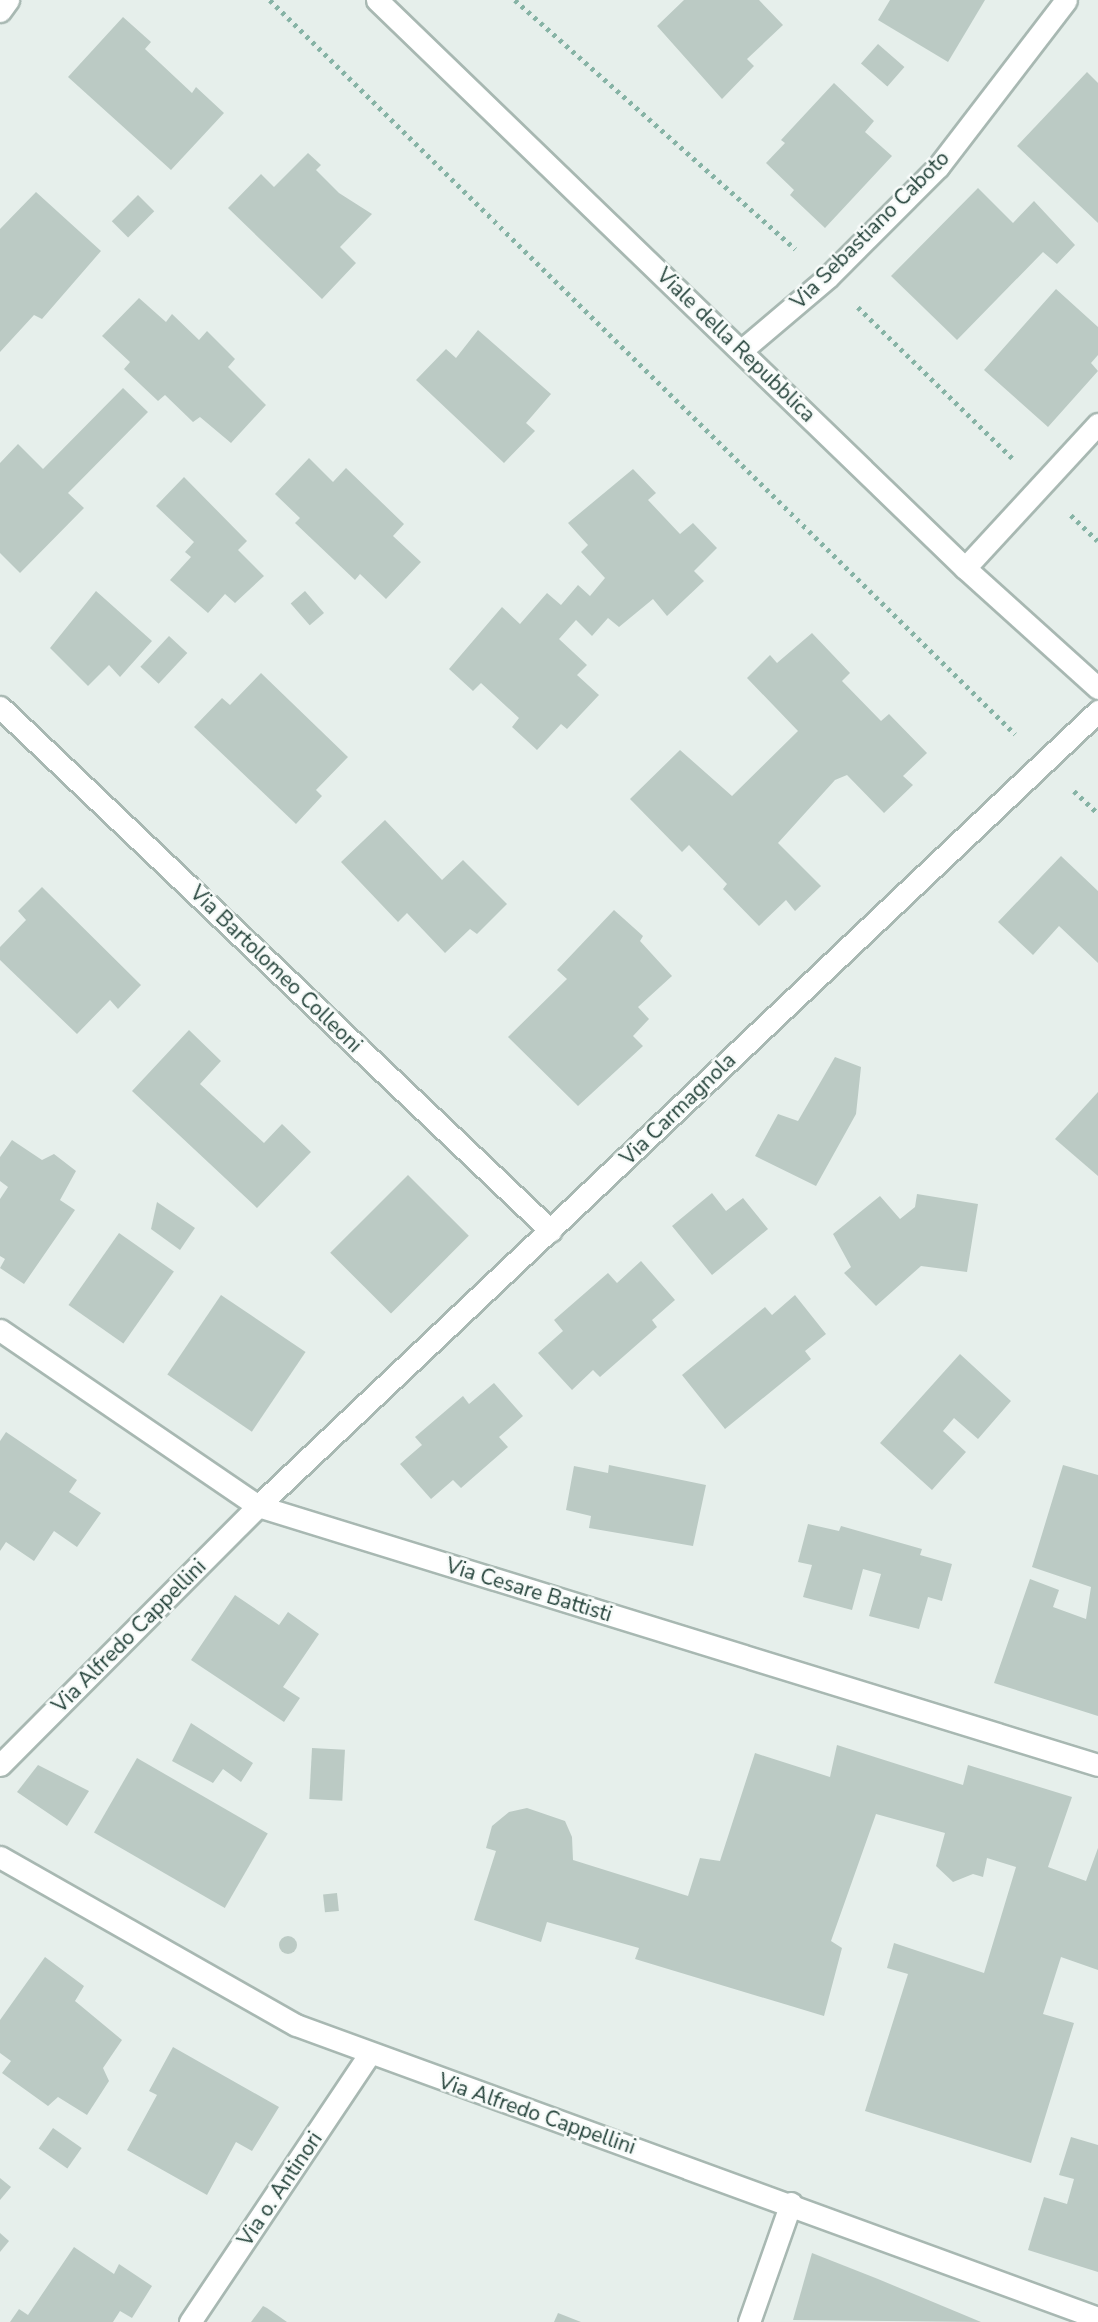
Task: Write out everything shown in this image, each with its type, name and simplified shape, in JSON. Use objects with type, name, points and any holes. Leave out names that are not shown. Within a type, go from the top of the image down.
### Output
[{"type":"street","points":[[0,11],[8,0]]},
{"type":"street","name":"Viale della Repubblica","points":[[377,0],[965,568],[1098,688]]},
{"type":"street","name":"Via Sebastiano Caboto","points":[[742,350],[828,277],[938,167],[1066,0]]},
{"type":"street","points":[[965,568],[1098,424]]},
{"type":"street","name":"Via Bartolomeo Colleoni","points":[[0,707],[551,1231]]},
{"type":"street","name":"Via Carmagnola","points":[[258,1506],[1098,711]]},
{"type":"street","name":"Via Cesare Battisti","points":[[0,1330],[258,1506],[1098,1765]]},
{"type":"street","name":"Via Alfredo Cappellini","points":[[0,1765],[258,1506]]},
{"type":"street","name":"Via Alfredo Cappellini","points":[[0,1857],[296,2025],[369,2055],[791,2203],[1098,2318]]},
{"type":"street","name":"Via o. Antinori","points":[[190,2322],[369,2055]]},
{"type":"street","points":[[749,2322],[791,2203]]},
{"type":"path","points":[[270,0],[1021,740]]},
{"type":"path","points":[[515,0],[807,259]]},
{"type":"path","points":[[851,300],[1014,460]]},
{"type":"path","points":[[1064,509],[1098,541]]},
{"type":"path","points":[[1081,797],[1098,813]]},
{"type":"building","points":[[684,0],[759,0],[783,25],[747,59],[754,66],[722,99],[657,26]]},
{"type":"building","points":[[890,0],[985,0],[948,62],[878,20]]},
{"type":"building","points":[[123,17],[151,42],[145,49],[192,93],[196,87],[224,113],[171,170],[68,77]]},
{"type":"building","points":[[878,44],[904,67],[887,87],[861,64]]},
{"type":"building","points":[[1087,72],[1098,83],[1098,223],[1017,146]]},
{"type":"building","points":[[834,83],[874,121],[865,132],[892,156],[825,228],[790,195],[794,190],[766,163],[785,143],[781,140]]},
{"type":"building","points":[[308,153],[321,165],[316,170],[339,193],[372,214],[340,247],[356,263],[322,299],[228,208],[261,174],[274,187]]},
{"type":"building","points":[[978,188],[1013,223],[1034,201],[1075,245],[1057,264],[1043,252],[957,340],[891,276]]},
{"type":"building","points":[[36,192],[101,251],[42,319],[34,315],[0,352],[0,229]]},
{"type":"building","points":[[138,195],[154,211],[128,237],[112,221]]},
{"type":"building","points":[[1056,289],[1098,327],[1098,355],[1091,363],[1098,371],[1048,427],[984,370]]},
{"type":"building","points":[[139,298],[166,322],[172,314],[199,340],[207,331],[235,359],[228,367],[266,405],[231,443],[200,417],[193,422],[165,395],[158,401],[124,369],[130,362],[102,336]]},
{"type":"building","points":[[478,330],[551,394],[526,423],[535,431],[504,463],[416,380],[446,349],[456,358]]},
{"type":"building","points":[[123,388],[148,412],[68,493],[84,508],[20,573],[0,553],[0,463],[18,444],[43,469]]},
{"type":"building","points":[[309,458],[333,482],[346,468],[404,524],[393,536],[421,562],[386,599],[360,574],[355,580],[295,523],[300,518],[275,494]]},
{"type":"building","points":[[633,469],[656,493],[648,500],[680,534],[693,523],[717,548],[694,571],[704,581],[667,616],[653,599],[619,627],[608,618],[592,636],[576,620],[559,639],[587,665],[577,675],[599,695],[567,729],[561,724],[537,750],[512,727],[519,718],[481,683],[473,691],[449,669],[502,607],[520,624],[547,593],[561,605],[578,585],[590,596],[605,578],[581,552],[588,545],[568,523]]},
{"type":"building","points":[[184,477],[247,541],[238,550],[264,576],[235,603],[225,594],[208,613],[170,580],[191,557],[185,552],[194,542],[156,506]]},
{"type":"building","points":[[96,591],[152,641],[120,677],[109,665],[88,686],[50,648]]},
{"type":"building","points":[[305,591],[324,613],[310,625],[291,603]]},
{"type":"building","points":[[812,633],[850,673],[842,681],[881,721],[889,714],[927,753],[903,776],[913,785],[884,813],[847,775],[835,780],[778,843],[821,886],[795,911],[786,900],[759,926],[723,889],[727,884],[689,845],[682,852],[630,799],[680,750],[732,796],[798,731],[747,678],[770,655],[777,663]]},
{"type":"building","points":[[169,636],[187,653],[159,684],[140,667]]},
{"type":"building","points":[[261,673],[348,757],[316,790],[322,796],[296,824],[194,727],[222,698],[230,705]]},
{"type":"building","points":[[385,820],[442,880],[463,860],[507,904],[477,934],[470,929],[445,953],[407,913],[398,922],[341,862]]},
{"type":"building","points":[[1061,856],[1098,891],[1098,963],[1059,926],[1033,955],[998,922]]},
{"type":"building","points":[[42,887],[141,985],[118,1009],[110,1000],[77,1034],[0,960],[0,947],[26,920],[18,911]]},
{"type":"building","points":[[614,910],[643,936],[640,941],[672,976],[638,1007],[649,1019],[633,1036],[643,1046],[578,1106],[508,1037],[567,979],[557,970]]},
{"type":"building","points":[[189,1030],[221,1061],[200,1084],[264,1143],[282,1124],[311,1152],[257,1208],[132,1091]]},
{"type":"building","points":[[835,1057],[861,1067],[856,1114],[816,1186],[755,1156],[778,1114],[798,1121]]},
{"type":"building","points":[[1098,1092],[1098,1176],[1055,1139]]},
{"type":"building","points":[[12,1140],[42,1160],[54,1154],[76,1171],[60,1200],[75,1210],[24,1284],[0,1268],[5,1259],[0,1256],[0,1199],[8,1187],[0,1181],[0,1157]]},
{"type":"building","points":[[408,1175],[469,1236],[391,1314],[330,1253]]},
{"type":"building","points":[[712,1193],[726,1211],[743,1198],[768,1229],[712,1275],[672,1226]]},
{"type":"building","points":[[917,1194],[978,1204],[967,1272],[921,1266],[876,1306],[844,1273],[851,1267],[833,1234],[880,1196],[900,1219],[915,1207]]},
{"type":"building","points":[[157,1202],[195,1228],[180,1250],[151,1229]]},
{"type":"building","points":[[119,1233],[174,1271],[123,1344],[69,1305]]},
{"type":"building","points":[[641,1261],[675,1300],[652,1320],[657,1327],[600,1377],[593,1370],[572,1390],[538,1353],[563,1331],[554,1320],[608,1273],[617,1283]]},
{"type":"building","points":[[221,1295],[306,1352],[252,1432],[167,1375]]},
{"type":"building","points":[[795,1295],[826,1334],[805,1351],[811,1359],[725,1429],[682,1375],[765,1307],[772,1315]]},
{"type":"building","points":[[960,1354],[1011,1401],[978,1439],[954,1418],[943,1431],[966,1452],[932,1490],[880,1443]]},
{"type":"building","points":[[494,1383],[523,1416],[499,1437],[508,1447],[461,1488],[453,1480],[431,1499],[400,1464],[422,1445],[415,1437],[463,1396],[469,1404]]},
{"type":"building","points":[[6,1432],[77,1480],[69,1492],[101,1513],[77,1547],[54,1531],[34,1561],[6,1542],[0,1551],[0,1441]]},
{"type":"building","points":[[609,1465],[706,1485],[693,1546],[589,1528],[591,1516],[566,1510],[574,1466],[608,1473]]},
{"type":"building","points":[[1063,1465],[1098,1475],[1098,1716],[994,1683],[1030,1579],[1059,1590],[1053,1607],[1086,1619],[1091,1587],[1032,1567]]},
{"type":"building","points":[[808,1524],[839,1531],[841,1526],[922,1549],[920,1555],[952,1564],[942,1601],[928,1597],[919,1629],[869,1616],[881,1574],[863,1569],[852,1610],[803,1597],[812,1565],[798,1562]]},
{"type":"building","points":[[235,1595],[279,1625],[288,1612],[319,1634],[283,1687],[300,1698],[284,1722],[191,1660]]},
{"type":"building","points":[[191,1723],[253,1763],[241,1782],[223,1769],[213,1783],[172,1761]]},
{"type":"building","points":[[837,1745],[963,1785],[968,1765],[1072,1797],[1048,1867],[1086,1881],[1098,1848],[1098,1970],[1061,1957],[1043,2014],[1074,2023],[1031,2163],[865,2111],[908,1974],[887,1968],[894,1943],[984,1973],[1016,1867],[987,1858],[983,1877],[973,1874],[953,1882],[936,1866],[945,1833],[876,1814],[831,1941],[842,1948],[824,2016],[635,1959],[639,1948],[547,1922],[541,1942],[474,1920],[496,1851],[486,1848],[492,1826],[509,1812],[527,1808],[565,1821],[572,1837],[573,1860],[688,1896],[700,1858],[720,1861],[755,1753],[830,1777]]},
{"type":"building","points":[[312,1748],[345,1750],[342,1801],[309,1799]]},
{"type":"building","points":[[137,1758],[268,1834],[225,1908],[94,1832]]},
{"type":"building","points":[[38,1765],[89,1791],[67,1826],[17,1792]]},
{"type":"building","points":[[337,1893],[339,1911],[325,1912],[323,1894]]},
{"type":"building","points":[[288,1936],[294,1939],[297,1945],[294,1951],[288,1954],[282,1951],[279,1945],[282,1939]]},
{"type":"building","points":[[45,1957],[84,1986],[75,2001],[122,2040],[103,2068],[109,2081],[87,2115],[58,2097],[48,2106],[2,2073],[11,2061],[0,2053],[0,2020]]},
{"type":"building","points":[[173,2047],[279,2107],[252,2151],[236,2142],[207,2195],[127,2150],[157,2095],[149,2091]]},
{"type":"building","points":[[53,2128],[82,2148],[67,2169],[39,2148]]},
{"type":"building","points":[[1071,2137],[1098,2145],[1098,2272],[1028,2250],[1044,2197],[1067,2204],[1074,2179],[1059,2175]]},
{"type":"building","points":[[0,2178],[11,2187],[0,2200]]},
{"type":"building","points":[[0,2233],[9,2241],[0,2252]]},
{"type":"building","points":[[74,2247],[114,2274],[119,2264],[152,2286],[132,2318],[120,2311],[113,2322],[10,2322],[19,2309],[28,2315]]},
{"type":"building","points":[[812,2253],[878,2279],[981,2322],[793,2320]]},
{"type":"building","points":[[263,2306],[267,2308],[287,2322],[251,2322]]},
{"type":"building","points":[[558,2313],[581,2322],[554,2322]]}]
